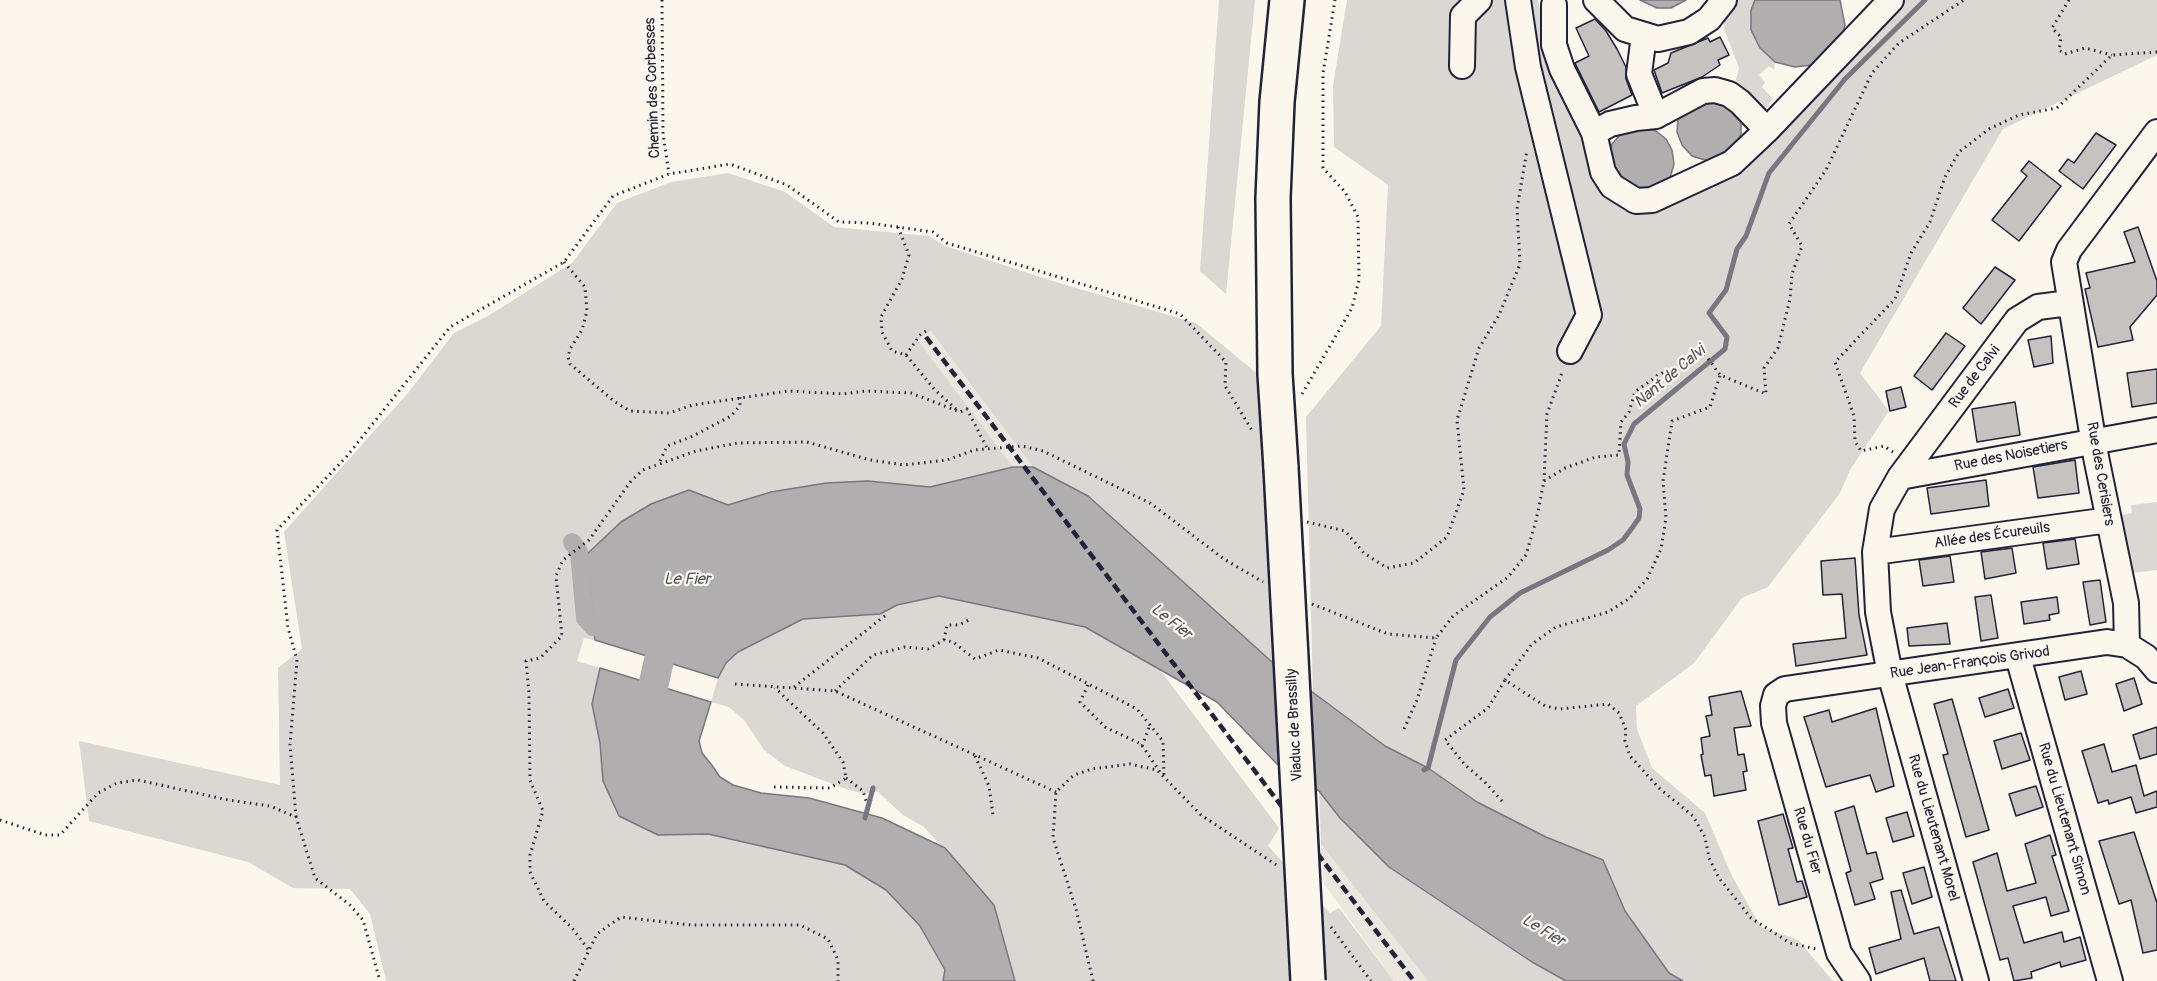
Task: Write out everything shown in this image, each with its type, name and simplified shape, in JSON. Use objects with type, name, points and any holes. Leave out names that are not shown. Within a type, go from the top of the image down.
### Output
[{"type":"highway","name":"Viaduc de Brassilly","points":[[1287,0],[1277,102],[1273,198],[1275,374],[1308,981]]},
{"type":"street","points":[[1462,66],[1463,16],[1479,0]]},
{"type":"street","points":[[1518,0],[1528,67],[1589,315],[1570,351]]},
{"type":"street","points":[[1596,0],[1625,29],[1658,39],[1689,32],[1709,19],[1724,0]]},
{"type":"street","points":[[1558,2],[1554,45],[1562,69],[1594,133],[1603,172],[1612,186],[1636,201],[1652,200],[1732,163],[1767,130],[1891,0]]},
{"type":"street","points":[[1644,35],[1639,74],[1656,116]]},
{"type":"street","points":[[1594,133],[1610,124],[1656,116],[1703,91],[1715,90],[1729,94],[1740,102],[1767,130]]},
{"type":"street","points":[[2069,303],[2064,272],[2065,256],[2157,132]]},
{"type":"street","name":"Rue de Calvi","points":[[1890,674],[1878,612],[1875,552],[1882,509],[1905,471],[2017,320],[2038,307],[2069,303]]},
{"type":"street","name":"Rue des Cerisiers","points":[[2069,303],[2126,603],[2127,645]]},
{"type":"street","name":"Rue des Noisetiers","points":[[1905,471],[2157,429]]},
{"type":"street","name":"Allée des Écureuils","points":[[1875,552],[2109,520]]},
{"type":"street","name":"Rue Jean-François Grivod","points":[[1776,695],[1785,689],[2018,657],[2107,642],[2127,645]]},
{"type":"street","points":[[2127,645],[2146,657],[2157,670]]},
{"type":"street","name":"Rue du Lieutenant Simon","points":[[2018,657],[2110,981]]},
{"type":"street","name":"Rue du Lieutenant Morel","points":[[1890,674],[1976,981]]},
{"type":"street","name":"Rue du Fier","points":[[1776,695],[1773,706],[1774,723],[1839,953],[1858,981]]},
{"type":"path","name":"Chemin des Corbesses","points":[[662,0],[663,122],[669,174]]},
{"type":"path","points":[[1301,396],[1352,308],[1359,280],[1358,218],[1345,192],[1323,168],[1323,74],[1335,0]]},
{"type":"path","points":[[1544,481],[1565,468],[1596,457],[1619,455],[1622,422],[1629,412],[1635,392],[1658,375],[1704,353],[1720,375],[1766,394],[1764,368],[1778,348],[1790,299],[1792,274],[1802,246],[1790,224],[1826,170],[1872,73],[1899,43],[1964,0]]},
{"type":"path","points":[[2069,0],[2052,28],[2061,38],[2059,50],[2065,54],[2085,48],[2112,56],[2157,52]]},
{"type":"path","points":[[1905,471],[1884,446],[1861,451],[1855,441],[1854,416],[1835,362],[1895,300],[1911,253],[1930,222],[1945,177],[1959,152],[1989,129],[2009,120],[2057,108],[2112,56]]},
{"type":"path","points":[[1298,520],[1345,531],[1364,553],[1388,568],[1414,563],[1447,537],[1464,489],[1457,420],[1479,348],[1499,315],[1520,264],[1517,209],[1528,145]]},
{"type":"path","points":[[380,981],[363,920],[350,905],[315,878],[296,817],[290,745],[297,660],[288,628],[277,530],[347,456],[450,327],[564,262],[613,196],[669,174],[730,164],[787,185],[839,222],[933,232],[947,243],[1180,314],[1226,362],[1225,386],[1255,435]]},
{"type":"path","points":[[898,227],[909,255],[902,279],[881,317],[882,332],[892,351],[906,355],[935,390],[960,412]]},
{"type":"path","points":[[564,262],[585,287],[586,311],[582,330],[570,349],[568,357],[570,364],[615,402],[630,411],[669,413],[693,405],[788,391],[843,394],[867,391],[911,393],[960,412],[967,409],[987,448]]},
{"type":"path","points":[[906,355],[920,335],[929,329]]},
{"type":"path","points":[[1404,729],[1417,700],[1436,638],[1445,630],[1453,616],[1508,577],[1526,555],[1544,481],[1547,414],[1570,351]]},
{"type":"path","points":[[1502,801],[1465,765],[1445,740],[1488,708],[1532,644],[1556,627],[1608,612],[1630,598],[1647,579],[1661,549],[1666,518],[1663,481],[1672,421],[1710,407],[1720,375]]},
{"type":"path","points":[[660,462],[667,446],[691,437],[731,416],[740,406],[740,398]]},
{"type":"path","points":[[588,949],[572,928],[544,901],[530,872],[530,855],[543,811],[531,780],[526,661],[540,658],[562,636],[556,576],[563,560],[589,540],[631,481],[643,470],[696,451],[738,443],[807,442],[870,460],[904,465],[947,460],[974,450],[1022,446],[1043,451],[1150,503],[1224,560],[1271,585]]},
{"type":"path","points":[[1308,603],[1388,634],[1436,638]]},
{"type":"path","points":[[793,688],[886,615]]},
{"type":"path","points":[[944,640],[947,625],[959,625],[971,619]]},
{"type":"path","points":[[835,691],[873,655],[905,647],[928,649],[944,640],[953,642],[975,659],[999,650],[1038,658],[1137,709],[1163,741],[1164,778]]},
{"type":"path","points":[[1505,681],[1545,706],[1560,709],[1608,704],[1619,713],[1626,730],[1625,741],[1635,762],[1659,788],[1693,816],[1705,837],[1709,858],[1719,878],[1751,918],[1790,944],[1839,953]]},
{"type":"path","points":[[735,684],[835,691],[1056,792]]},
{"type":"path","points":[[1088,685],[1080,702],[1105,727],[1142,746],[1164,778]]},
{"type":"path","points":[[774,687],[822,733],[843,762],[846,778],[863,791],[866,801]]},
{"type":"path","points":[[1142,746],[1150,725]]},
{"type":"path","points":[[974,755],[989,786],[993,815]]},
{"type":"path","points":[[1093,981],[1076,909],[1053,838],[1056,792],[1074,775],[1092,769],[1130,764],[1157,770],[1201,815],[1225,833],[1263,854],[1285,871]]},
{"type":"path","points":[[774,787],[830,788],[846,778]]},
{"type":"path","points":[[0,819],[45,835],[60,835],[98,793],[117,783],[138,780],[228,800],[270,806],[296,817]]},
{"type":"path","points":[[574,981],[597,934],[621,917],[717,926],[800,925],[828,939],[838,960],[838,981]]},
{"type":"path","points":[[1327,922],[1371,981]]},
{"type":"shaded area","points":[[1219,0],[1255,0],[1226,294],[1200,271]]},
{"type":"shaded area","points":[[1347,0],[1538,0],[1552,63],[1609,194],[1743,164],[1897,0],[2157,0],[2157,55],[2003,129],[1860,373],[1889,411],[1850,470],[1840,493],[1768,587],[1742,598],[1694,663],[1636,706],[1637,729],[1652,768],[1705,813],[1732,876],[1761,927],[1798,940],[1833,981],[1683,981],[1669,973],[1625,911],[1603,860],[1546,837],[1477,802],[1428,768],[1385,746],[1313,695],[1306,417],[1381,326],[1388,185],[1334,147],[1333,86]]},
{"type":"shaded area","points":[[1732,0],[1755,0],[1751,10],[1760,48],[1775,62],[1774,70],[1769,66],[1759,75],[1765,82],[1762,87],[1773,99],[1763,114],[1733,90],[1739,68],[1724,29],[1725,16]]},
{"type":"shaded area","points":[[728,173],[785,192],[834,227],[929,236],[945,246],[1056,282],[1196,323],[1260,376],[1272,662],[1088,496],[1033,467],[931,331],[918,340],[1013,467],[930,487],[868,481],[826,483],[771,492],[728,505],[689,490],[651,504],[621,522],[587,554],[595,640],[584,638],[577,661],[600,668],[592,704],[600,743],[603,781],[658,835],[708,834],[845,865],[886,890],[920,926],[945,971],[943,981],[386,981],[370,914],[350,889],[293,888],[248,862],[89,821],[79,741],[280,785],[278,668],[302,649],[284,532],[408,393],[454,333],[488,316],[572,263],[617,203],[671,182]]},
{"type":"shaded area","points":[[932,331],[1033,467],[1013,467],[918,340]]},
{"type":"shaded area","points":[[2157,502],[2157,570],[2132,573],[2121,515],[2132,513],[2131,505]]},
{"type":"shaded area","points":[[939,596],[1085,627],[1160,670],[1279,828],[1268,846],[1330,913],[1339,908],[1394,981],[1015,981],[994,905],[924,827],[903,815],[877,791],[864,794],[785,766],[764,750],[744,720],[729,707],[711,702],[718,678],[726,663],[738,652],[803,619],[880,614],[897,605]]},
{"type":"shaded area","points":[[1319,791],[1340,818],[1389,867],[1532,962],[1566,981],[1428,981],[1321,844]]},
{"type":"shaded area","points":[[1321,844],[1428,981],[1394,981],[1324,884]]},
{"type":"water","points":[[1640,0],[1686,0],[1671,8],[1657,8]]},
{"type":"water","points":[[1755,0],[1840,0],[1845,25],[1840,42],[1828,56],[1812,65],[1795,67],[1775,62],[1760,48],[1751,30],[1751,10]]},
{"type":"water","points":[[1707,95],[1737,111],[1741,122],[1741,134],[1737,145],[1717,160],[1705,160],[1692,156],[1682,145],[1677,132],[1678,117]]},
{"type":"water","points":[[1644,128],[1656,131],[1666,139],[1672,150],[1674,164],[1670,178],[1660,188],[1647,194],[1622,188],[1608,155],[1612,144],[1620,135],[1632,129]]},
{"type":"water","name":"Le Fier","points":[[1013,467],[1033,467],[1088,496],[1272,662],[1385,746],[1428,768],[1477,802],[1546,837],[1603,860],[1625,911],[1669,973],[1683,981],[1566,981],[1532,962],[1389,867],[1340,818],[1319,791],[1277,764],[1217,702],[1085,627],[939,596],[897,605],[880,614],[803,619],[738,652],[726,663],[718,678],[595,640],[587,554],[621,522],[651,504],[689,490],[728,505],[771,492],[826,483],[868,481],[930,487]]},
{"type":"water","points":[[600,668],[711,702],[699,741],[702,753],[720,777],[733,785],[761,793],[809,798],[882,818],[945,848],[994,905],[1015,981],[943,981],[945,970],[920,926],[886,890],[845,865],[708,834],[658,835],[619,816],[603,781],[600,743],[592,704]]},
{"type":"building","points":[[1595,19],[1606,31],[1626,67],[1626,79],[1632,95],[1599,112],[1575,63],[1589,56],[1576,28]]},
{"type":"building","points":[[1720,37],[1729,55],[1718,60],[1720,65],[1702,77],[1662,93],[1654,70],[1668,63],[1671,53],[1708,38],[1710,42]]},
{"type":"building","points":[[2096,133],[2116,145],[2083,189],[2059,171],[2068,159],[2074,163]]},
{"type":"building","points":[[2029,161],[2061,186],[2019,241],[1992,220],[2027,176],[2021,171]]},
{"type":"building","points":[[2138,227],[2157,281],[2157,295],[2130,327],[2133,340],[2098,347],[2085,289],[2090,288],[2086,273],[2135,262],[2124,232]]},
{"type":"building","points":[[1995,267],[2015,280],[1981,324],[1963,308]]},
{"type":"building","points":[[1946,333],[1965,346],[1932,390],[1914,376]]},
{"type":"building","points":[[2051,336],[2053,363],[2034,367],[2028,340]]},
{"type":"building","points":[[2157,369],[2157,403],[2132,407],[2127,373]]},
{"type":"building","points":[[1901,387],[1906,407],[1890,411],[1886,391]]},
{"type":"building","points":[[2015,402],[2020,435],[1977,442],[1972,409]]},
{"type":"building","points":[[2075,460],[2079,493],[2038,498],[2033,467]]},
{"type":"building","points":[[1986,480],[1989,506],[1931,514],[1927,488]]},
{"type":"building","points":[[2075,539],[2079,564],[2047,569],[2043,543]]},
{"type":"building","points":[[2012,548],[2016,573],[1985,579],[1981,552]]},
{"type":"building","points":[[1950,556],[1954,582],[1923,586],[1919,560]]},
{"type":"building","points":[[1855,558],[1859,615],[1867,655],[1796,666],[1793,644],[1846,638],[1842,594],[1823,595],[1821,561]]},
{"type":"building","points":[[2100,580],[2106,622],[2090,625],[2083,582]]},
{"type":"building","points":[[1991,595],[1998,638],[1981,641],[1975,597]]},
{"type":"building","points":[[2057,597],[2059,613],[2049,615],[2050,620],[2024,624],[2021,602]]},
{"type":"building","points":[[1947,623],[1950,644],[1909,646],[1907,628]]},
{"type":"building","points":[[2081,671],[2087,694],[2065,700],[2059,677]]},
{"type":"building","points":[[2134,678],[2142,704],[2124,711],[2116,684]]},
{"type":"building","points":[[2008,689],[2014,708],[1985,717],[1979,698]]},
{"type":"building","points":[[1741,691],[1751,726],[1734,728],[1738,755],[1744,754],[1747,771],[1743,772],[1746,790],[1714,796],[1711,775],[1705,776],[1701,755],[1703,754],[1701,738],[1710,736],[1706,716],[1712,715],[1709,697]]},
{"type":"building","points":[[1952,699],[1989,830],[1966,837],[1943,755],[1948,754],[1934,704]]},
{"type":"building","points":[[1876,708],[1894,786],[1876,792],[1870,775],[1826,787],[1804,717],[1829,710],[1832,722]]},
{"type":"building","points":[[2157,727],[2157,754],[2140,759],[2133,735]]},
{"type":"building","points":[[2021,733],[2030,760],[2002,769],[1994,741]]},
{"type":"building","points":[[2104,744],[2112,772],[2136,765],[2144,796],[2157,791],[2157,807],[2136,813],[2131,797],[2109,804],[2108,800],[2098,803],[2082,751]]},
{"type":"building","points":[[2036,786],[2043,807],[2016,816],[2009,794]]},
{"type":"building","points":[[1854,806],[1867,854],[1876,852],[1883,879],[1870,883],[1875,899],[1855,905],[1846,873],[1851,871],[1835,812]]},
{"type":"building","points":[[1907,812],[1914,836],[1893,842],[1886,818]]},
{"type":"building","points":[[1783,814],[1793,848],[1788,849],[1797,882],[1802,881],[1807,897],[1779,905],[1758,821]]},
{"type":"building","points":[[2134,832],[2157,903],[2157,950],[2143,953],[2131,900],[2119,904],[2099,841]]},
{"type":"building","points":[[2050,835],[2056,855],[2052,856],[2069,911],[2051,916],[2046,897],[2013,906],[2024,943],[2062,932],[2064,942],[2080,937],[2086,960],[2061,967],[2060,962],[2031,972],[2032,978],[2014,981],[2008,958],[2000,960],[1973,862],[1997,853],[2007,891],[2036,883],[2025,844]]},
{"type":"building","points":[[1924,867],[1932,897],[1912,904],[1903,873]]},
{"type":"building","points":[[1901,890],[1914,934],[1939,927],[1956,981],[1930,981],[1924,958],[1876,974],[1869,948],[1901,939],[1891,892]]},
{"type":"waterway","name":"Nant de Calvi","points":[[1424,770],[1428,768],[1456,660],[1490,617],[1520,593],[1608,550],[1623,540],[1639,518],[1640,509],[1627,475],[1628,462],[1624,444],[1634,424],[1725,349],[1727,337],[1709,313],[1726,290],[1737,249],[1746,236],[1769,173],[1845,79],[1925,0]]},
{"type":"waterway","points":[[572,542],[579,552],[585,618],[593,627],[618,631]]},
{"type":"waterway","name":"Le Fier","points":[[648,723],[648,709],[664,638],[673,622]]},
{"type":"waterway","points":[[865,818],[873,788]]},
{"type":"railway","points":[[926,337],[1414,981]]}]
